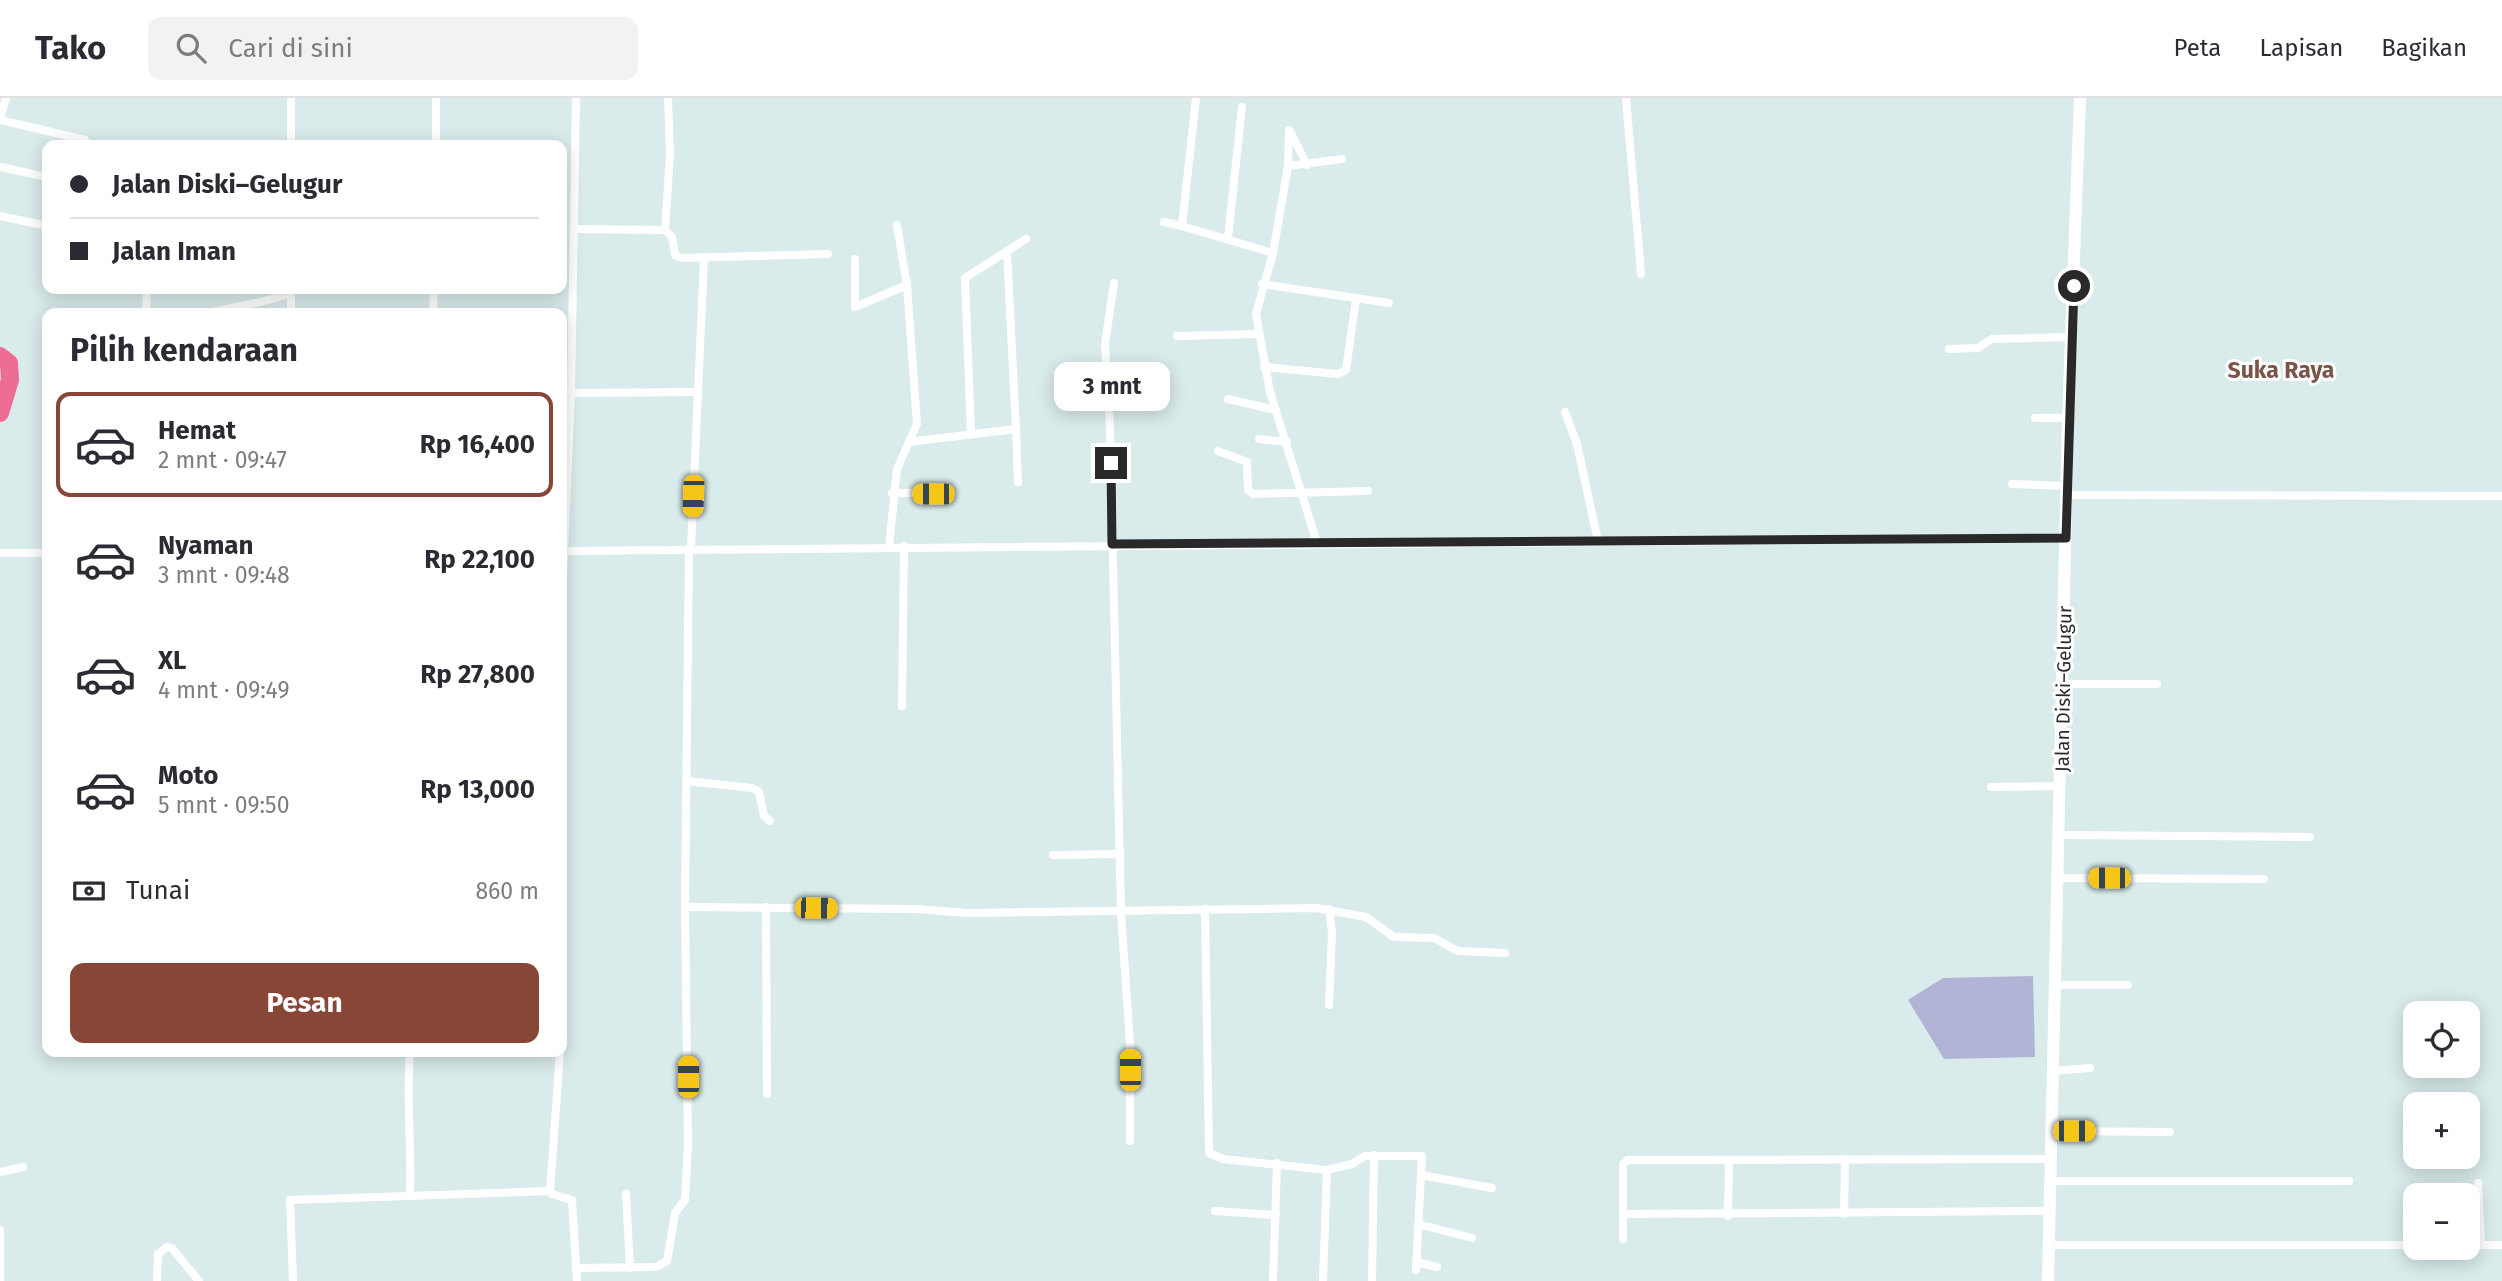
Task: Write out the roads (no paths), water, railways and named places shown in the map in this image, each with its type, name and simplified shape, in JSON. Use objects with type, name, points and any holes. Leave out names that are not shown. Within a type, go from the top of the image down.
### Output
[{"type":"main road","name":"Jalan Diski–Gelugur","points":[[2048,1281],[2068,418],[2080,98]]},
{"type":"street","points":[[6,98],[0,120],[85,140]]},
{"type":"street","points":[[291,98],[291,140]]},
{"type":"street","points":[[436,98],[436,140]]},
{"type":"street","points":[[567,472],[576,98]]},
{"type":"street","points":[[665,230],[670,155],[668,98]]},
{"type":"street","points":[[1182,226],[1196,98]]},
{"type":"street","points":[[1626,98],[1641,274]]},
{"type":"street","points":[[1228,238],[1242,107]]},
{"type":"street","points":[[1307,165],[1289,130],[1288,166],[1273,253],[1262,284],[1256,314],[1264,367],[1317,543]]},
{"type":"street","points":[[1288,166],[1342,159]]},
{"type":"street","points":[[0,167],[42,176]]},
{"type":"street","points":[[0,216],[42,225]]},
{"type":"street","points":[[1164,222],[1228,238],[1273,253]]},
{"type":"street","points":[[889,547],[892,493],[897,469],[917,424],[907,285],[897,225]]},
{"type":"street","points":[[574,229],[665,230],[672,237],[672,250],[678,257],[828,254]]},
{"type":"street","points":[[971,434],[965,278],[1026,239]]},
{"type":"street","points":[[1007,251],[1018,482]]},
{"type":"street","points":[[576,1268],[656,1267],[667,1261],[675,1213],[685,1200],[688,1031],[685,906],[690,549],[704,258]]},
{"type":"street","points":[[855,259],[855,307],[907,285]]},
{"type":"street","points":[[1114,283],[1105,371],[1110,429],[1121,912],[1130,1044],[1130,1140]]},
{"type":"street","points":[[1262,284],[1389,303]]},
{"type":"street","points":[[228,308],[260,304],[284,294]]},
{"type":"street","points":[[1264,367],[1338,374],[1346,370],[1356,299]]},
{"type":"street","points":[[1177,336],[1258,334]]},
{"type":"street","points":[[1949,349],[1978,348],[1992,339],[2072,337]]},
{"type":"street","points":[[571,393],[697,392]]},
{"type":"street","points":[[1228,400],[1276,410]]},
{"type":"street","points":[[1565,412],[1577,444],[1598,541]]},
{"type":"street","points":[[2035,418],[2068,418]]},
{"type":"street","points":[[909,442],[1016,429]]},
{"type":"street","points":[[1259,439],[1287,442]]},
{"type":"street","points":[[1218,451],[1247,462],[1250,493],[1368,491]]},
{"type":"street","points":[[2012,484],[2067,491],[2502,496]]},
{"type":"street","points":[[892,493],[933,494]]},
{"type":"street","points":[[567,551],[1112,544],[2066,538]]},
{"type":"street","points":[[902,706],[904,546]]},
{"type":"street","points":[[0,553],[42,553]]},
{"type":"street","points":[[2062,684],[2157,684]]},
{"type":"street","points":[[686,781],[752,788],[759,792],[764,816],[770,821]]},
{"type":"street","points":[[1991,787],[2061,786]]},
{"type":"street","points":[[2060,835],[2310,837]]},
{"type":"street","points":[[1053,855],[1120,854]]},
{"type":"street","points":[[2058,878],[2264,879]]},
{"type":"street","points":[[685,906],[917,909],[967,913],[1329,909],[1366,917],[1394,937],[1434,938],[1458,951],[1505,953]]},
{"type":"street","points":[[766,907],[767,1094]]},
{"type":"street","points":[[1205,909],[1209,1153],[1223,1159],[1327,1170],[1374,1155],[1422,1156],[1416,1266],[1437,1267]]},
{"type":"street","points":[[1329,909],[1332,933],[1329,1005]]},
{"type":"street","points":[[2055,985],[2128,985]]},
{"type":"street","points":[[410,1057],[407,1099],[412,1131],[410,1196]]},
{"type":"street","points":[[560,1057],[550,1191],[552,1195],[572,1200],[577,1281]]},
{"type":"street","points":[[2052,1071],[2090,1068]]},
{"type":"street","points":[[2050,1131],[2170,1132]]},
{"type":"street","points":[[1372,1281],[1374,1155]]},
{"type":"street","points":[[1844,1214],[1845,1159]]},
{"type":"street","points":[[1623,1240],[1623,1165],[1627,1160],[2050,1159]]},
{"type":"street","points":[[1728,1216],[1729,1160]]},
{"type":"street","points":[[1273,1281],[1277,1163]]},
{"type":"street","points":[[0,1172],[23,1167]]},
{"type":"street","points":[[1323,1281],[1327,1170]]},
{"type":"street","points":[[1421,1175],[1492,1188]]},
{"type":"street","points":[[2050,1181],[2349,1181]]},
{"type":"street","points":[[293,1281],[290,1200],[550,1191]]},
{"type":"street","points":[[626,1194],[630,1268]]},
{"type":"street","points":[[1215,1211],[1276,1215]]},
{"type":"street","points":[[1623,1214],[1728,1216],[2049,1211]]},
{"type":"street","points":[[1418,1224],[1472,1238]]},
{"type":"street","points":[[2480,1224],[2481,1245],[2502,1245]]},
{"type":"street","points":[[0,1230],[1,1281]]},
{"type":"street","points":[[2049,1245],[2403,1245]]},
{"type":"street","points":[[157,1281],[158,1254],[167,1247],[172,1248],[199,1281]]},
{"type":"waterway","points":[[0,356],[9,363],[10,380],[0,413]]},
{"type":"district","name":"Suka Raya","points":[[2281,370]]}]
